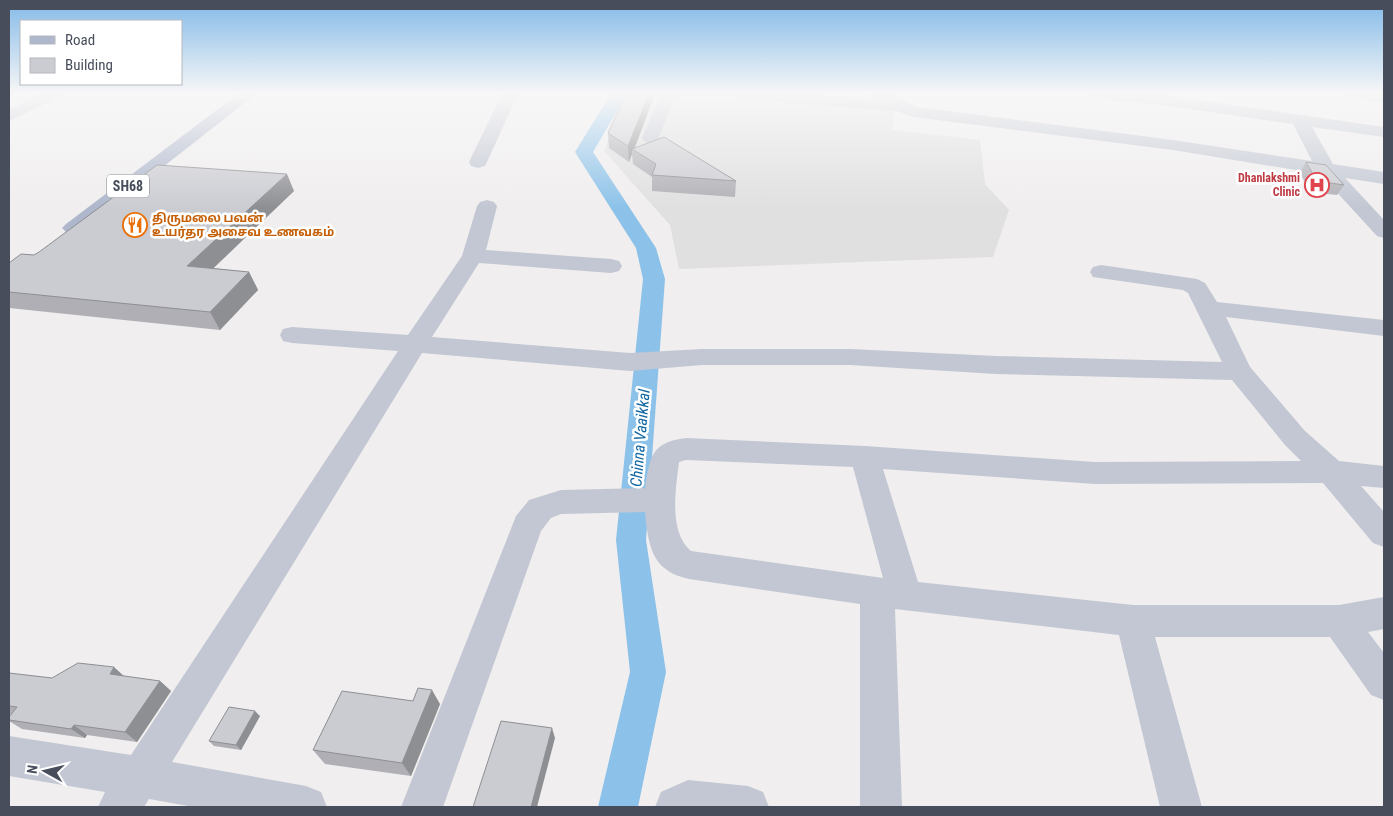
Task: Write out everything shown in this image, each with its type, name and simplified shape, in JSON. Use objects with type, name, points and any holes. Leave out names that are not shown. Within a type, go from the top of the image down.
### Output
[{"type":"main road","name":"SH68","points":[[55,242],[198,132]]},
{"type":"street","points":[[478,162],[492,132]]},
{"type":"street","points":[[652,138],[654,132]]},
{"type":"street","points":[[1071,132],[1173,145],[1384,178]]},
{"type":"street","points":[[1306,132],[1326,169],[1384,232]]},
{"type":"street","points":[[129,792],[473,256],[487,206]]},
{"type":"street","points":[[473,256],[611,266]]},
{"type":"street","points":[[1101,272],[1189,284],[1197,288],[1203,296],[1239,371],[1295,438],[1331,472],[1384,534]]},
{"type":"street","points":[[1209,308],[1384,328]]},
{"type":"street","points":[[292,335],[630,362],[702,357],[850,357],[996,365],[1239,371]]},
{"type":"street","points":[[639,501],[668,454],[676,450],[865,457],[1095,473],[1331,472],[1384,477]]},
{"type":"street","points":[[865,457],[891,593],[881,807]]},
{"type":"street","points":[[639,501],[663,535],[670,553],[678,561],[717,570],[891,593],[1133,620],[1339,621],[1384,614]]},
{"type":"street","points":[[422,807],[528,525],[540,509],[561,502],[639,501]]},
{"type":"street","points":[[1133,620],[1181,807]]},
{"type":"street","points":[[1339,621],[1384,682]]},
{"type":"street","points":[[9,756],[129,792],[306,807]]},
{"type":"street","points":[[676,807],[688,801],[748,807]]},
{"type":"shaded area","points":[[611,132],[910,132],[980,140],[985,184],[1009,210],[993,257],[679,269],[670,225],[604,151]]},
{"type":"building","points":[[608,132],[634,132],[628,146]]},
{"type":"building","points":[[664,137],[736,181],[652,175],[656,164],[632,149]]},
{"type":"building","points":[[1306,162],[1326,165],[1344,185],[1317,181]]},
{"type":"building","points":[[157,165],[287,174],[187,266],[249,272],[210,312],[9,292],[9,263],[21,254],[34,255],[39,252]]},
{"type":"building","points":[[78,663],[114,667],[110,674],[160,681],[125,732],[74,725],[71,729],[9,720],[9,717],[17,707],[9,706],[9,673],[52,678]]},
{"type":"building","points":[[418,688],[432,690],[402,763],[313,750],[342,691],[413,701]]},
{"type":"building","points":[[229,707],[255,711],[236,745],[209,741]]},
{"type":"building","points":[[501,721],[552,728],[531,807],[473,807]]},
{"type":"waterway","name":"Chinna Vaaikkal","points":[[596,132],[584,152],[646,248],[654,279],[631,540],[648,672],[618,807]]},
{"type":"place","name":"Dhanlakshmi Clinic","points":[[1317,185]]},
{"type":"place","name":"திருமலை பவன் உயர்தர அசைவ உணவகம்","points":[[135,225]]}]
